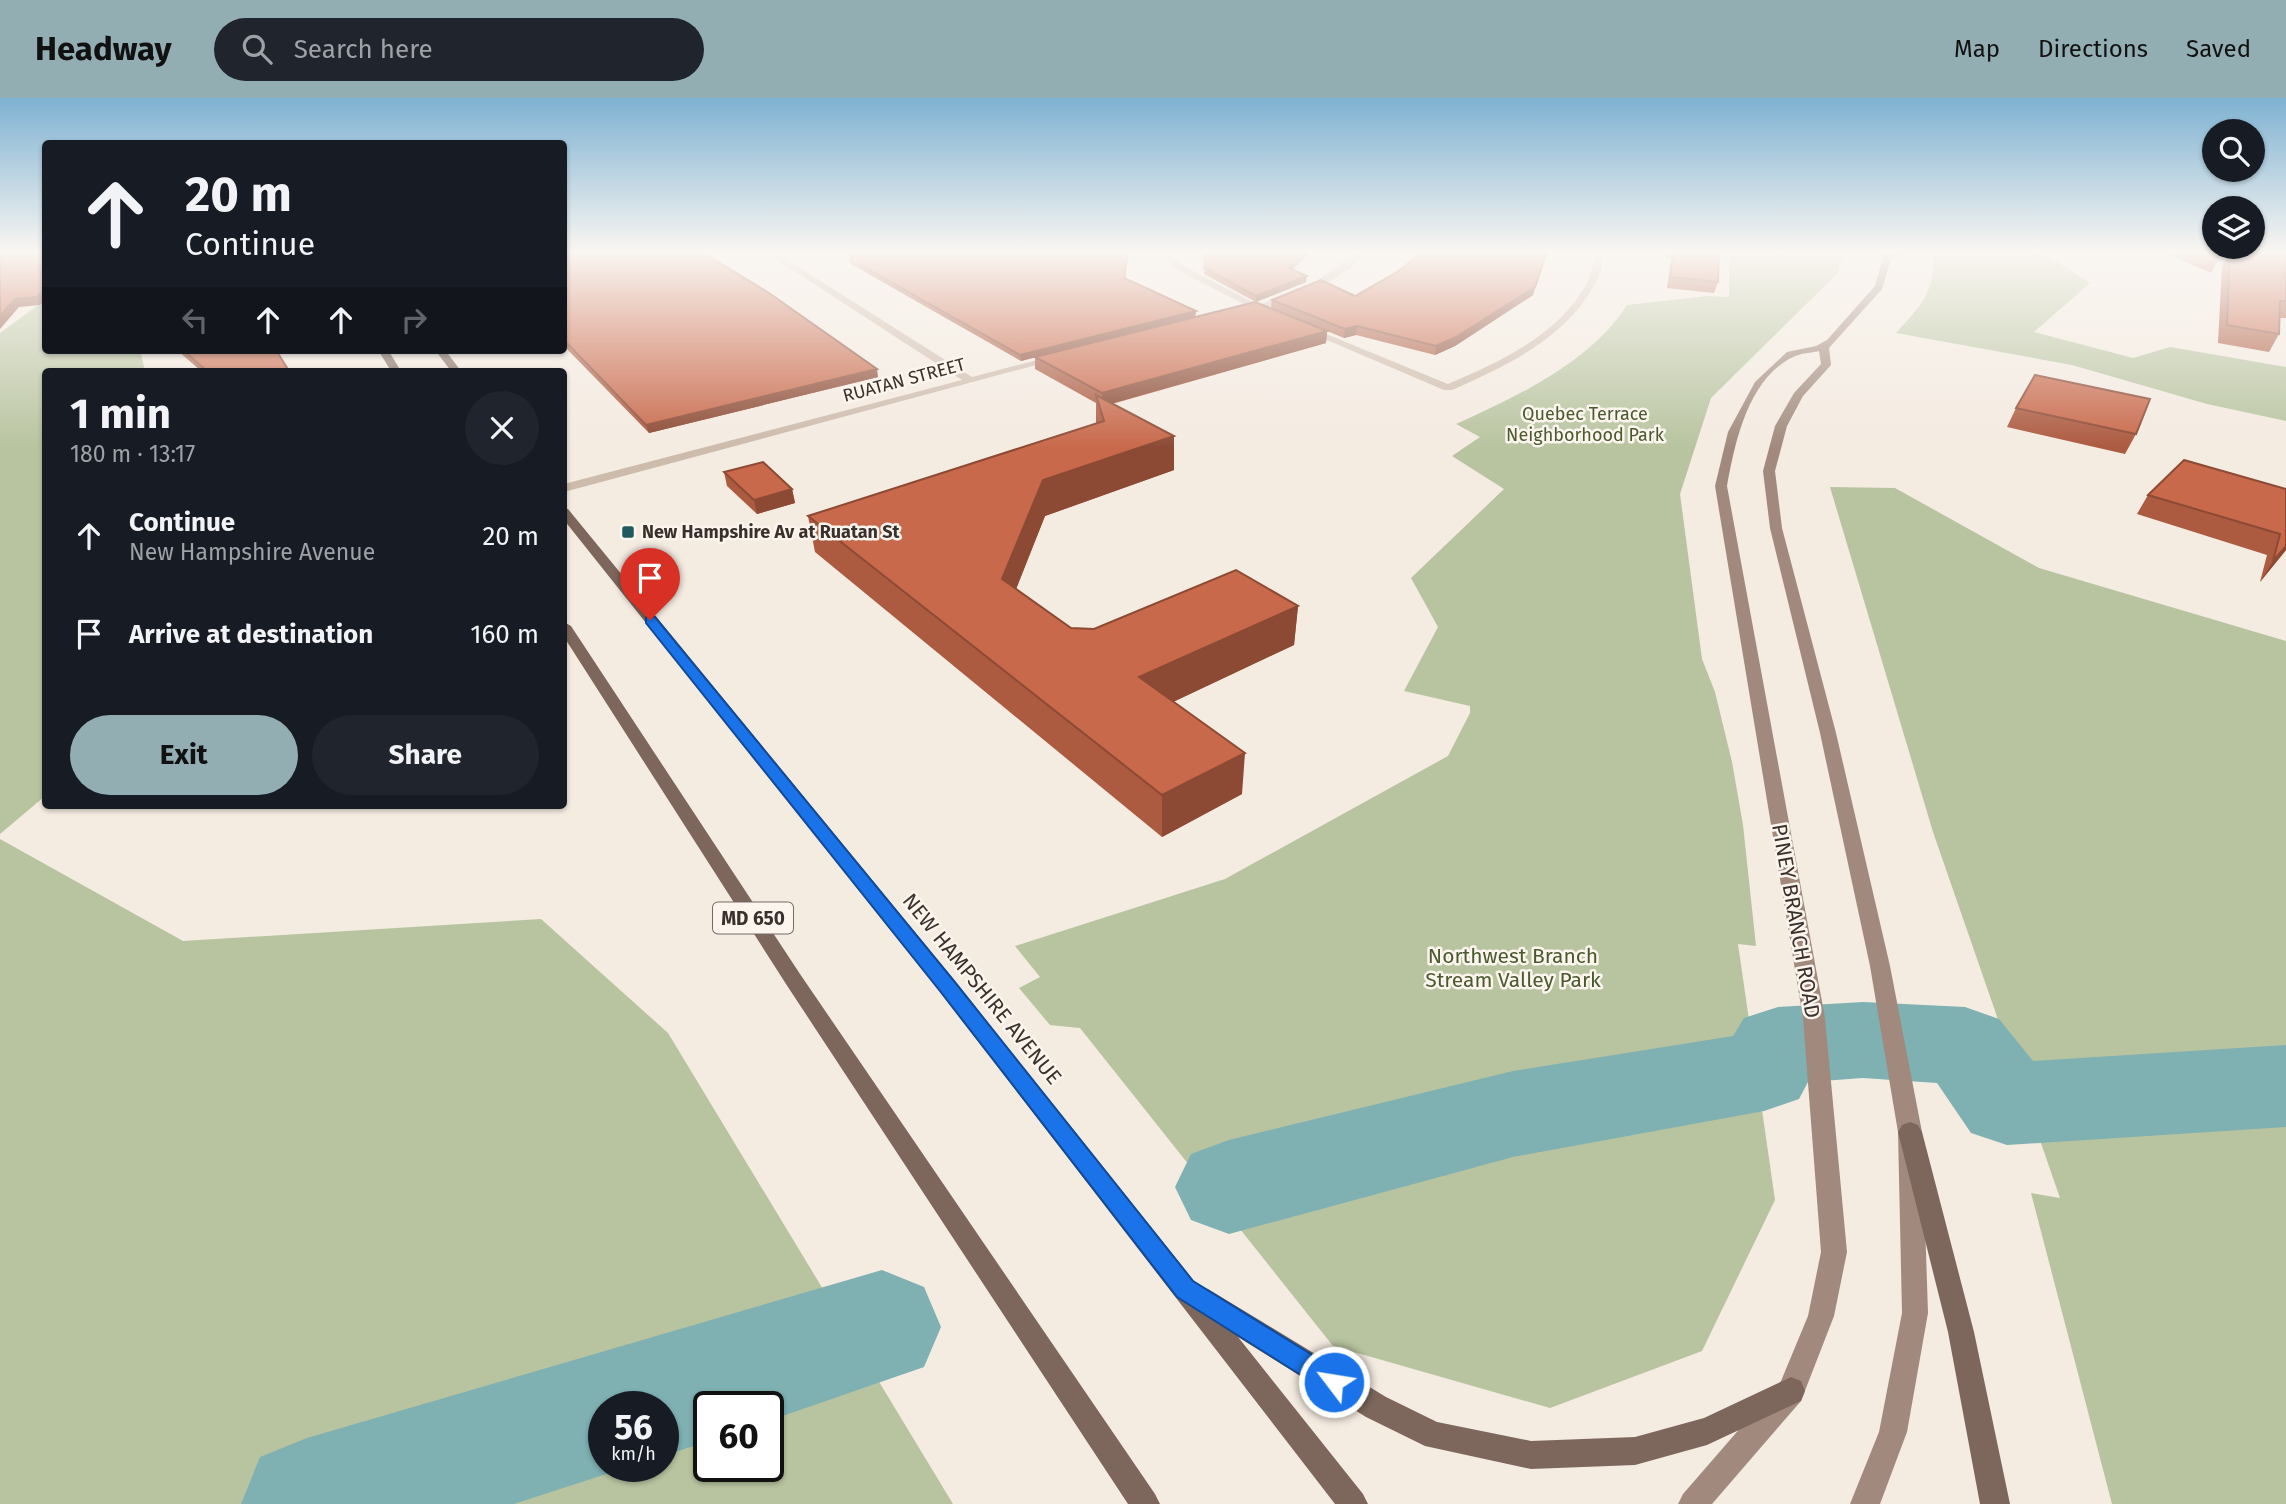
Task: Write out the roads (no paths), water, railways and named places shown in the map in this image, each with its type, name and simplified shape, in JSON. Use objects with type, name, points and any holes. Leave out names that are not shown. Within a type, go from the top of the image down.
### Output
[{"type":"main road","points":[[1852,317],[1824,348],[1826,365],[1798,395],[1781,426],[1769,471],[1776,528],[1834,757],[1889,1017],[1910,1132],[1961,1332],[1995,1504]]},
{"type":"main road","name":"PINEY BRANCH ROAD","points":[[1693,1504],[1791,1391],[1821,1316],[1834,1252],[1814,1018],[1721,486],[1736,421],[1746,400],[1786,355],[1824,348]]},
{"type":"main road","points":[[443,354],[454,368]]},
{"type":"main road","name":"NEW HAMPSHIRE AVENUE","points":[[567,516],[947,986],[1353,1504]]},
{"type":"main road","name":"MD 650","points":[[567,631],[793,979],[1145,1504]]},
{"type":"main road","points":[[1865,1504],[1893,1432],[1915,1314],[1910,1132]]},
{"type":"main road","points":[[1185,1289],[1376,1407],[1412,1425],[1444,1440],[1531,1455],[1635,1451],[1707,1431],[1791,1391]]},
{"type":"street","points":[[874,317],[969,380]]},
{"type":"street","points":[[1292,323],[1448,388],[1488,371],[1568,317]]},
{"type":"street","name":"RUATAN STREET","points":[[567,487],[1075,354]]},
{"type":"waterway","points":[[1229,1187],[1513,1114],[1764,1071],[1778,1045],[1863,1040],[1965,1046],[2007,1103],[2286,1086]]},
{"type":"waterway","points":[[675,1391],[882,1327]]},
{"type":"waterway","points":[[307,1504],[588,1418]]},
{"type":"place","name":"New Hampshire Av at Ruatan St","points":[[628,532]]},
{"type":"park label","name":"Quebec Terrace Neighborhood Park","points":[[1585,424]]},
{"type":"park label","name":"Northwest Branch Stream Valley Park","points":[[1513,968]]}]
